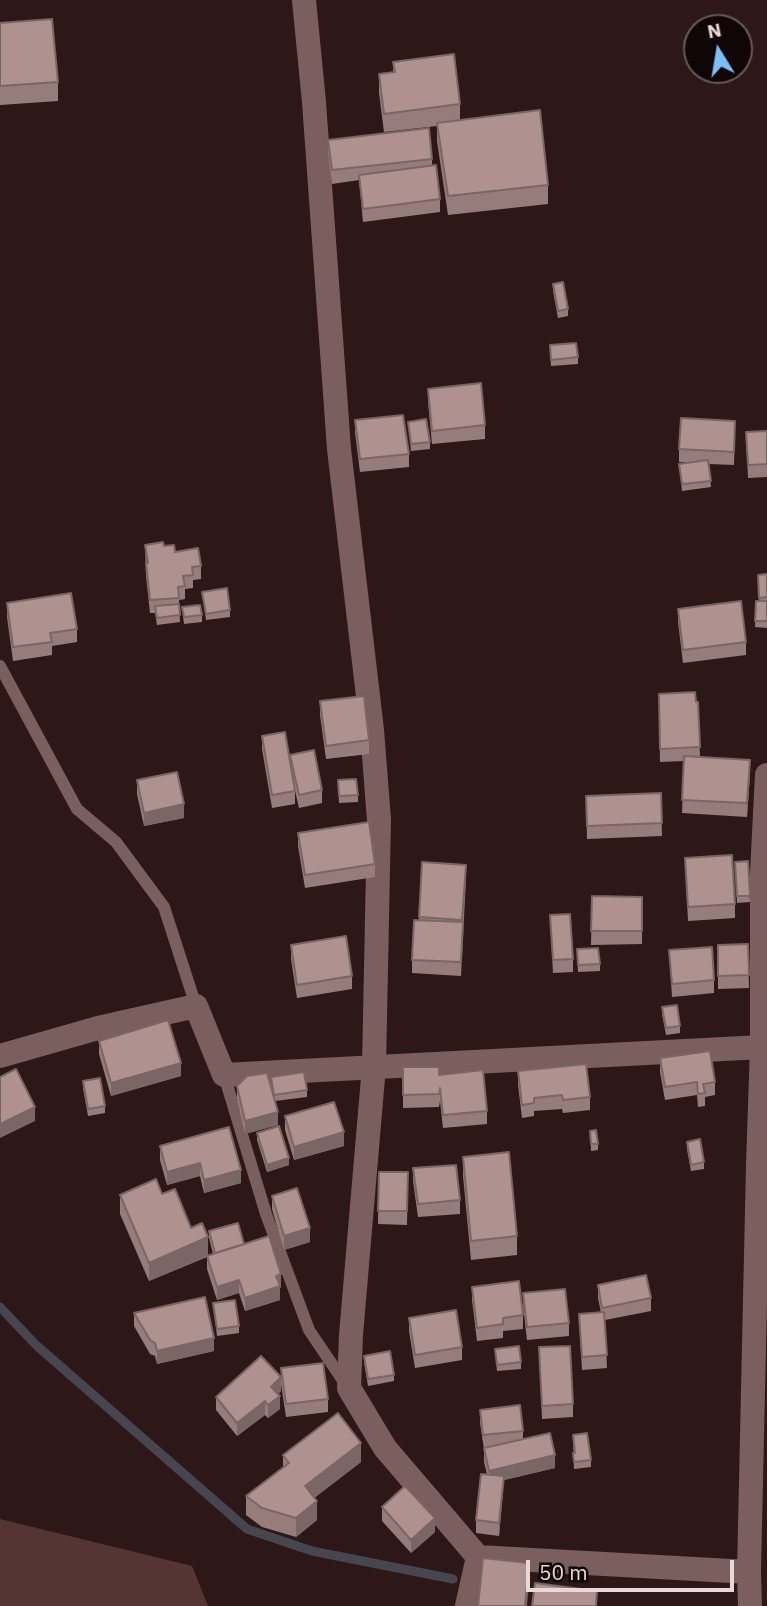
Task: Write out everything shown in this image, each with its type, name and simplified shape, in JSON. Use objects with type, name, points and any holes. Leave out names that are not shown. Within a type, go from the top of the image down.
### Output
[{"type":"street","points":[[304,0],[339,449],[372,730],[379,820],[374,1066],[352,1322],[349,1388],[385,1448],[478,1557],[749,1572]]},
{"type":"street","points":[[750,1606],[767,775]]},
{"type":"street","points":[[0,1056],[98,1028],[196,1006],[225,1075],[762,1047]]},
{"type":"street","points":[[467,1606],[478,1557]]},
{"type":"lane","points":[[0,666],[78,810],[116,842],[164,907],[196,1006]]},
{"type":"lane","points":[[225,1075],[266,1214],[309,1330],[349,1388]]},
{"type":"shaded area","points":[[0,1519],[192,1566],[208,1606],[0,1606]]},
{"type":"building","points":[[52,19],[58,82],[0,86],[0,23]]},
{"type":"building","points":[[454,54],[460,104],[384,114],[379,74],[395,72],[393,62]]},
{"type":"building","points":[[540,110],[548,185],[448,196],[437,123]]},
{"type":"building","points":[[429,128],[432,159],[332,170],[328,140]]},
{"type":"building","points":[[436,165],[440,199],[363,209],[359,175]]},
{"type":"building","points":[[563,282],[568,309],[558,311],[553,284]]},
{"type":"building","points":[[576,343],[578,357],[551,360],[550,345]]},
{"type":"building","points":[[481,383],[485,425],[432,431],[428,389]]},
{"type":"building","points":[[403,415],[409,454],[360,459],[355,420]]},
{"type":"building","points":[[681,418],[735,421],[734,452],[679,449]]},
{"type":"building","points":[[426,419],[430,442],[411,444],[408,422]]},
{"type":"building","points":[[767,431],[767,464],[748,465],[746,432]]},
{"type":"building","points":[[708,460],[711,481],[682,484],[679,464]]},
{"type":"building","points":[[163,542],[164,546],[174,545],[175,552],[198,548],[201,566],[192,567],[193,575],[183,576],[185,586],[178,587],[179,598],[150,600],[145,545]]},
{"type":"building","points":[[767,574],[767,597],[759,598],[758,575]]},
{"type":"building","points":[[227,588],[230,610],[206,614],[202,592]]},
{"type":"building","points":[[71,593],[77,629],[50,633],[52,642],[13,647],[7,603]]},
{"type":"building","points":[[741,601],[746,642],[683,650],[678,609]]},
{"type":"building","points":[[756,601],[767,601],[767,621],[755,621]]},
{"type":"building","points":[[179,604],[180,615],[157,618],[155,606]]},
{"type":"building","points":[[200,605],[202,615],[184,617],[182,607]]},
{"type":"building","points":[[695,692],[700,747],[660,749],[659,694]]},
{"type":"building","points":[[364,696],[369,740],[326,746],[320,701]]},
{"type":"building","points":[[285,732],[295,791],[272,795],[262,736]]},
{"type":"building","points":[[314,750],[322,790],[299,795],[290,755]]},
{"type":"building","points":[[684,756],[750,760],[747,803],[682,800]]},
{"type":"building","points":[[177,772],[184,804],[144,813],[137,780]]},
{"type":"building","points":[[356,779],[358,795],[339,796],[338,780]]},
{"type":"building","points":[[661,793],[662,823],[587,826],[586,796]]},
{"type":"building","points":[[369,822],[375,864],[305,875],[298,833]]},
{"type":"building","points":[[732,855],[735,904],[688,907],[685,858]]},
{"type":"building","points":[[748,861],[750,896],[737,896],[735,862]]},
{"type":"building","points":[[422,862],[466,865],[462,920],[419,917]]},
{"type":"building","points":[[592,896],[642,897],[642,931],[591,931]]},
{"type":"building","points":[[570,914],[573,959],[553,960],[550,915]]},
{"type":"building","points":[[414,920],[463,922],[461,962],[412,960]]},
{"type":"building","points":[[346,936],[352,976],[297,985],[291,945]]},
{"type":"building","points":[[748,944],[749,975],[718,976],[718,945]]},
{"type":"building","points":[[712,947],[714,980],[672,984],[669,950]]},
{"type":"building","points":[[598,948],[600,964],[578,965],[577,949]]},
{"type":"building","points":[[677,1005],[680,1026],[666,1028],[662,1007]]},
{"type":"building","points":[[168,1020],[181,1063],[111,1083],[99,1041]]},
{"type":"building","points":[[710,1051],[715,1082],[703,1084],[705,1093],[698,1094],[697,1082],[665,1087],[660,1058]]},
{"type":"building","points":[[586,1064],[590,1097],[563,1100],[562,1095],[534,1098],[534,1103],[522,1105],[518,1071]]},
{"type":"building","points":[[403,1067],[439,1067],[439,1075],[483,1070],[487,1111],[443,1115],[440,1088],[439,1094],[403,1095]]},
{"type":"building","points":[[16,1069],[35,1107],[0,1124],[0,1077]]},
{"type":"building","points":[[304,1072],[307,1090],[274,1095],[271,1077]]},
{"type":"building","points":[[267,1073],[278,1112],[245,1121],[237,1086],[247,1076]]},
{"type":"building","points":[[100,1078],[105,1106],[88,1109],[83,1081]]},
{"type":"building","points":[[334,1102],[344,1132],[294,1147],[285,1116]]},
{"type":"building","points":[[279,1126],[289,1158],[267,1165],[257,1133]]},
{"type":"building","points":[[229,1127],[241,1170],[204,1180],[200,1163],[167,1172],[160,1146]]},
{"type":"building","points":[[596,1130],[598,1144],[591,1144],[590,1131]]},
{"type":"building","points":[[700,1139],[704,1162],[691,1165],[687,1142]]},
{"type":"building","points":[[509,1152],[517,1236],[471,1241],[463,1157]]},
{"type":"building","points":[[456,1165],[460,1200],[418,1204],[413,1168]]},
{"type":"building","points":[[379,1172],[408,1172],[407,1211],[378,1211]]},
{"type":"building","points":[[156,1179],[162,1194],[175,1189],[191,1228],[202,1223],[208,1237],[149,1263],[120,1195]]},
{"type":"building","points":[[297,1188],[310,1228],[284,1236],[272,1196]]},
{"type":"building","points":[[238,1223],[244,1244],[215,1253],[209,1231]]},
{"type":"building","points":[[269,1236],[281,1274],[276,1276],[280,1286],[245,1298],[239,1280],[217,1287],[207,1256]]},
{"type":"building","points":[[646,1275],[651,1298],[602,1308],[598,1285]]},
{"type":"building","points":[[519,1281],[523,1315],[503,1318],[503,1324],[477,1328],[472,1287]]},
{"type":"building","points":[[565,1289],[569,1323],[527,1327],[523,1293]]},
{"type":"building","points":[[205,1297],[214,1338],[157,1351],[155,1343],[150,1340],[134,1313]]},
{"type":"building","points":[[235,1300],[239,1326],[217,1329],[213,1303]]},
{"type":"building","points":[[456,1310],[462,1347],[415,1355],[409,1318]]},
{"type":"building","points":[[604,1312],[607,1355],[582,1357],[579,1314]]},
{"type":"building","points":[[519,1346],[521,1362],[497,1365],[495,1349]]},
{"type":"building","points":[[570,1346],[573,1404],[542,1406],[539,1347]]},
{"type":"building","points":[[390,1351],[394,1375],[368,1379],[364,1356]]},
{"type":"building","points":[[261,1356],[281,1377],[271,1387],[280,1396],[268,1405],[265,1401],[237,1423],[216,1397]]},
{"type":"building","points":[[323,1363],[328,1399],[286,1404],[281,1368]]},
{"type":"building","points":[[520,1405],[523,1431],[483,1435],[480,1410]]},
{"type":"building","points":[[338,1413],[361,1443],[305,1486],[317,1501],[296,1518],[262,1508],[246,1496],[289,1463],[283,1455]]},
{"type":"building","points":[[550,1433],[555,1455],[489,1471],[484,1448]]},
{"type":"building","points":[[587,1433],[591,1460],[574,1462],[573,1435]]},
{"type":"building","points":[[481,1474],[504,1476],[499,1523],[476,1520]]},
{"type":"building","points":[[405,1486],[435,1518],[411,1540],[382,1507]]},
{"type":"building","points":[[483,1558],[529,1563],[525,1606],[478,1606]]},
{"type":"building","points":[[535,1583],[597,1591],[596,1606],[532,1606]]},
{"type":"waterway","points":[[0,1307],[36,1345],[247,1529],[312,1551],[453,1579]]}]
